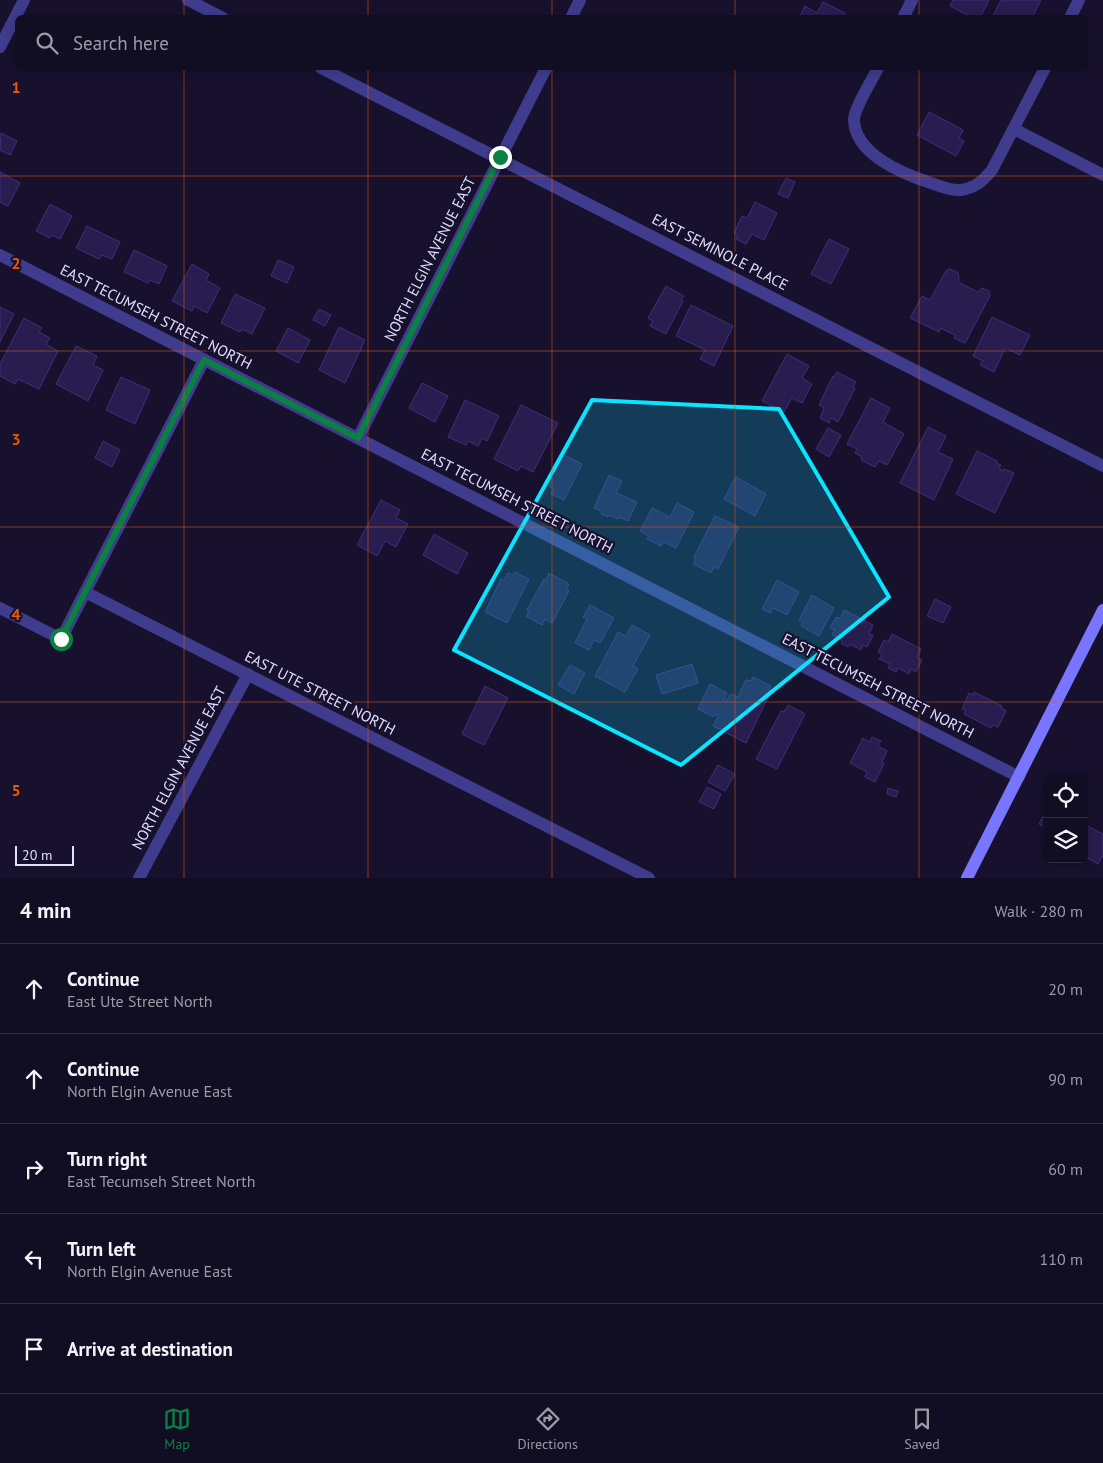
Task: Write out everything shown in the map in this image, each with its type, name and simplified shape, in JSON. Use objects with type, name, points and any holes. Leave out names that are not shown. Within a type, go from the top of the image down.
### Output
[{"type":"main road","points":[[967,878],[1103,610]]},
{"type":"street","points":[[16,15],[24,0]]},
{"type":"street","points":[[188,0],[217,15]]},
{"type":"street","points":[[572,15],[580,0]]},
{"type":"street","points":[[904,15],[912,0]]},
{"type":"street","points":[[1072,15],[1079,0]]},
{"type":"street","points":[[0,47],[15,18]]},
{"type":"street","name":"EAST SEMINOLE PLACE","points":[[325,70],[500,157],[1103,466]]},
{"type":"street","name":"NORTH ELGIN AVENUE EAST","points":[[358,438],[545,70]]},
{"type":"street","points":[[877,70],[854,116],[855,130],[862,143],[888,165],[926,181],[958,190],[971,188],[982,182],[992,170],[1044,70]]},
{"type":"street","points":[[1014,129],[1103,175]]},
{"type":"street","name":"EAST TECUMSEH STREET NORTH","points":[[0,255],[1019,777]]},
{"type":"street","points":[[0,608],[61,639],[204,360]]},
{"type":"street","name":"EAST UTE STREET NORTH","points":[[85,592],[649,878]]},
{"type":"street","name":"NORTH ELGIN AVENUE EAST","points":[[139,878],[248,674]]},
{"type":"highlighted area","points":[[592,400],[779,409],[889,597],[681,765],[454,650]]},
{"type":"building","points":[[953,0],[989,0],[982,15],[967,15],[950,6]]},
{"type":"building","points":[[1001,0],[1041,0],[1034,15],[994,15]]},
{"type":"building","points":[[823,2],[845,13],[844,15],[800,15],[805,6],[817,13]]},
{"type":"building","points":[[929,112],[963,130],[959,138],[964,141],[956,156],[917,135]]},
{"type":"building","points":[[1,133],[17,141],[10,155],[0,150]]},
{"type":"building","points":[[0,172],[20,183],[8,206],[0,202]]},
{"type":"building","points":[[786,178],[795,182],[788,198],[778,194]]},
{"type":"building","points":[[755,202],[777,213],[764,240],[752,234],[746,244],[736,239],[738,235],[734,233],[742,216],[747,218]]},
{"type":"building","points":[[50,204],[72,216],[60,239],[52,235],[50,238],[36,231]]},
{"type":"building","points":[[87,226],[120,242],[112,259],[102,255],[99,259],[76,248]]},
{"type":"building","points":[[829,239],[849,249],[831,284],[811,274]]},
{"type":"building","points":[[134,250],[167,266],[159,284],[150,280],[148,283],[124,272]]},
{"type":"building","points":[[278,260],[294,267],[287,283],[271,276]]},
{"type":"building","points":[[192,264],[209,274],[206,280],[220,288],[207,313],[194,306],[192,311],[172,301]]},
{"type":"building","points":[[950,269],[958,273],[958,282],[978,292],[982,288],[989,291],[990,296],[965,343],[954,338],[955,335],[940,328],[939,332],[910,318],[922,296],[930,300],[946,271]]},
{"type":"building","points":[[666,286],[684,296],[666,334],[650,326],[653,321],[648,318]]},
{"type":"building","points":[[235,294],[265,308],[252,334],[242,329],[240,332],[221,323]]},
{"type":"building","points":[[691,305],[733,326],[714,366],[700,359],[705,350],[676,336]]},
{"type":"building","points":[[0,307],[14,314],[0,342]]},
{"type":"building","points":[[319,309],[331,315],[325,326],[313,320]]},
{"type":"building","points":[[992,317],[1030,335],[1020,355],[1005,348],[994,372],[980,365],[983,361],[973,356]]},
{"type":"building","points":[[24,318],[42,328],[39,332],[50,338],[46,344],[58,351],[39,389],[18,379],[15,384],[0,376],[0,364]]},
{"type":"building","points":[[339,327],[365,340],[345,383],[319,370]]},
{"type":"building","points":[[288,328],[310,340],[298,363],[276,351]]},
{"type":"building","points":[[76,346],[97,356],[93,365],[103,370],[88,401],[56,384]]},
{"type":"building","points":[[787,354],[809,366],[802,378],[812,384],[802,403],[792,398],[784,412],[762,401]]},
{"type":"building","points":[[837,372],[856,382],[853,387],[855,388],[838,422],[831,418],[829,423],[820,418],[824,408],[819,405],[833,376]]},
{"type":"building","points":[[121,377],[150,390],[135,424],[106,410]]},
{"type":"building","points":[[422,383],[448,396],[435,422],[409,408]]},
{"type":"building","points":[[871,398],[890,408],[883,422],[904,434],[887,465],[879,461],[875,467],[861,460],[862,457],[855,453],[857,449],[847,444]]},
{"type":"building","points":[[465,400],[499,416],[487,441],[482,438],[478,446],[468,441],[466,445],[448,437]]},
{"type":"building","points":[[521,405],[558,423],[533,472],[521,466],[518,471],[494,459]]},
{"type":"building","points":[[928,427],[946,436],[938,452],[953,459],[934,500],[900,483]]},
{"type":"building","points":[[828,428],[841,435],[829,457],[816,449]]},
{"type":"building","points":[[103,441],[120,450],[112,467],[95,458]]},
{"type":"building","points":[[977,451],[997,461],[996,463],[1001,465],[999,468],[1003,471],[1004,469],[1014,473],[995,513],[956,494]]},
{"type":"building","points":[[562,454],[582,464],[564,500],[551,494],[554,489],[547,485]]},
{"type":"building","points":[[609,475],[622,481],[616,493],[637,502],[628,521],[609,515],[608,517],[594,508]]},
{"type":"building","points":[[736,477],[766,494],[755,516],[724,499]]},
{"type":"building","points":[[381,500],[400,510],[396,518],[408,524],[396,547],[385,541],[377,556],[357,545]]},
{"type":"building","points":[[677,503],[694,512],[676,548],[663,542],[661,546],[647,539],[649,536],[640,531],[652,508],[670,517]]},
{"type":"building","points":[[715,516],[739,527],[718,569],[714,567],[711,573],[693,564],[696,558],[694,557]]},
{"type":"building","points":[[434,534],[468,553],[457,574],[423,555]]},
{"type":"building","points":[[515,572],[529,579],[507,623],[485,612],[501,579],[504,580],[508,573],[513,575]]},
{"type":"building","points":[[549,573],[569,584],[566,590],[569,591],[552,623],[545,619],[542,625],[526,616],[529,611],[527,610]]},
{"type":"building","points":[[777,580],[799,592],[787,615],[773,608],[770,613],[762,609]]},
{"type":"building","points":[[812,595],[834,608],[819,636],[801,626],[803,622],[799,620]]},
{"type":"building","points":[[935,599],[951,607],[943,623],[927,616]]},
{"type":"building","points":[[590,605],[614,618],[600,643],[594,640],[589,650],[575,643],[587,619],[583,617]]},
{"type":"building","points":[[844,610],[873,625],[869,634],[873,636],[867,647],[863,645],[861,650],[850,644],[848,647],[841,643],[842,640],[832,635],[835,630],[830,628],[836,617],[840,618]]},
{"type":"building","points":[[632,625],[650,635],[633,666],[638,669],[625,692],[595,676],[618,632],[626,636]]},
{"type":"building","points":[[892,634],[921,649],[917,658],[922,660],[916,672],[911,669],[909,674],[898,668],[896,672],[888,668],[890,664],[879,659],[882,654],[878,652],[884,640],[888,642]]},
{"type":"building","points":[[692,664],[698,683],[662,694],[656,675]]},
{"type":"building","points":[[570,665],[585,673],[574,694],[558,685]]},
{"type":"building","points":[[753,677],[771,686],[769,690],[771,691],[746,743],[713,726],[719,715],[716,714],[714,717],[698,709],[710,684],[727,693],[724,701],[726,702],[730,694],[738,697],[746,680],[751,681]]},
{"type":"building","points":[[485,686],[508,698],[484,745],[462,734]]},
{"type":"building","points":[[974,692],[1002,706],[1001,708],[1006,711],[998,727],[993,725],[991,728],[964,714],[966,710],[962,709],[969,693],[973,695]]},
{"type":"building","points":[[788,705],[805,714],[777,769],[756,759],[781,711],[784,712]]},
{"type":"building","points":[[872,737],[881,741],[878,746],[887,751],[882,762],[884,764],[875,782],[865,777],[867,772],[850,763],[863,738],[870,742]]},
{"type":"building","points":[[718,765],[735,774],[725,791],[708,782]]},
{"type":"building","points":[[707,787],[721,794],[714,809],[699,802]]},
{"type":"building","points":[[888,788],[898,791],[896,797],[887,794]]},
{"type":"building","points":[[1043,816],[1043,826],[1039,824]]},
{"type":"building","points":[[1088,826],[1103,834],[1103,855],[1098,864],[1088,858]]},
{"type":"route","points":[[61,639],[204,360],[358,438],[500,157]]}]
